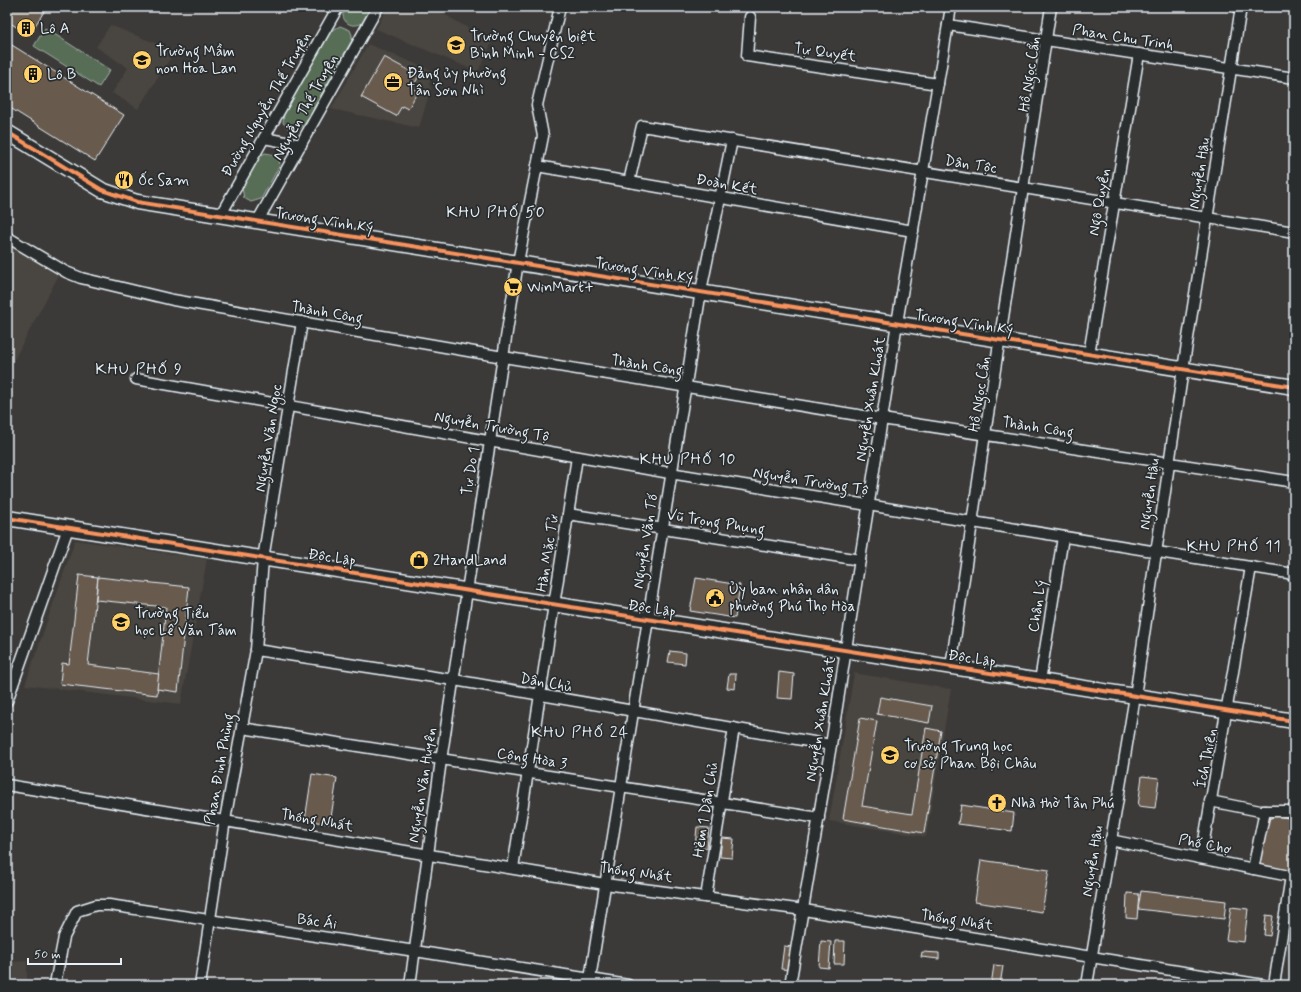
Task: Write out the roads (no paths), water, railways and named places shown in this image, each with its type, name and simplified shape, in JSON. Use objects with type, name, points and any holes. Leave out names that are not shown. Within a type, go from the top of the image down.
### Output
[{"type":"street","name":"Đường Nguyễn Thế Truyện","points":[[220,216],[338,7]]},
{"type":"street","name":"Nguyễn Thế Truyện","points":[[257,222],[378,7]]},
{"type":"street","name":"Tự Do 1","points":[[467,591],[518,262],[543,136],[538,105],[560,7]]},
{"type":"street","name":"Nguyễn Xuân Khoát","points":[[790,985],[831,745],[912,231],[951,7]]},
{"type":"street","name":"Hồ Ngọc Cẩn","points":[[951,667],[985,434],[1052,7]]},
{"type":"street","name":"Nguyễn Hậu","points":[[1087,985],[1135,696],[1183,368],[1241,7]]},
{"type":"street","name":"Tự Quyết","points":[[750,17],[747,56],[938,84]]},
{"type":"street","name":"Phan Chu Trinh","points":[[948,25],[1294,78]]},
{"type":"street","name":"Ngô Quyền","points":[[1089,354],[1139,54]]},
{"type":"street","name":"Dân Tộc","points":[[629,182],[642,126],[1294,232]]},
{"type":"street","name":"Trương Vĩnh Ký","points":[[7,132],[90,183],[114,195],[137,202],[1183,368],[1294,387]]},
{"type":"street","points":[[264,138],[301,145]]},
{"type":"street","name":"Nguyễn Văn Tố","points":[[590,982],[670,473],[701,291],[732,140]]},
{"type":"street","name":"Đoàn Kết","points":[[537,166],[912,231]]},
{"type":"street","name":"Thành Công","points":[[7,237],[66,272],[88,281],[173,300],[503,357],[882,419],[1294,482]]},
{"type":"street","name":"Nguyễn Văn Ngọc","points":[[263,559],[302,322]]},
{"type":"street","name":"Nguyễn Trường Tộ","points":[[136,379],[670,473],[1294,574]]},
{"type":"street","name":"Hàn Mặc Tử","points":[[513,868],[577,456]]},
{"type":"street","name":"Vũ Trọng Phụng","points":[[568,514],[860,560]]},
{"type":"street","name":"Độc Lập","points":[[7,518],[1294,721]]},
{"type":"street","points":[[7,701],[68,528]]},
{"type":"street","name":"Chân Lý","points":[[1040,681],[1063,537]]},
{"type":"street","name":"Phan Đình Phùng","points":[[200,985],[225,820],[256,650],[263,559]]},
{"type":"street","name":"Ích Thiện","points":[[1201,858],[1210,801],[1228,710],[1251,567]]},
{"type":"street","name":"Nguyễn Văn Huyên","points":[[410,985],[440,760],[454,680],[467,591]]},
{"type":"street","name":"Dân Chủ","points":[[256,650],[454,680],[831,745]]},
{"type":"street","name":"Cộng Hòa 3","points":[[242,728],[819,818]]},
{"type":"street","name":"Hẻm 1 Dân Chủ","points":[[706,897],[734,728]]},
{"type":"street","name":"Thống Nhất","points":[[7,785],[605,884],[804,910],[1263,985]]},
{"type":"street","points":[[1210,801],[1265,810],[1294,811]]},
{"type":"street","points":[[1253,869],[1265,810]]},
{"type":"street","name":"Phố Chợ","points":[[1110,840],[1293,877]]},
{"type":"street","points":[[1274,985],[1293,877]]},
{"type":"street","name":"Bác Ái","points":[[55,984],[64,937],[77,911],[96,905],[109,905],[415,951],[590,982],[628,985]]},
{"type":"place","name":"Lô A","points":[[26,28]]},
{"type":"place","name":"Trường Chuyên biệt Bình Minh - CS2","points":[[456,45]]},
{"type":"place","name":"Trường Mầm non Hoa Lan","points":[[142,60]]},
{"type":"place","name":"Lô B","points":[[33,74]]},
{"type":"place","name":"Đảng ủy phường Tân Sơn Nhì","points":[[393,82]]},
{"type":"place","name":"Ốc Sam","points":[[124,180]]},
{"type":"place","name":"WinMart+","points":[[513,287]]},
{"type":"place","name":"2HandLand","points":[[419,560]]},
{"type":"place","name":"Ủy ban nhân dân phường Phú Thọ Hòa","points":[[715,598]]},
{"type":"place","name":"Trường Tiểu học Lê Văn Tám","points":[[121,622]]},
{"type":"place","name":"Trường Trung học cơ sở Phan Bội Châu","points":[[890,755]]},
{"type":"place","name":"Nhà thờ Tân Phú","points":[[997,803]]},
{"type":"district","name":"KHU PHỐ 50","points":[[496,211]]},
{"type":"district","name":"KHU PHỐ 9","points":[[139,368]]},
{"type":"district","name":"KHU PHỐ 10","points":[[688,458]]},
{"type":"district","name":"KHU PHỐ 11","points":[[1234,545]]},
{"type":"district","name":"KHU PHỐ 24","points":[[580,731]]}]
